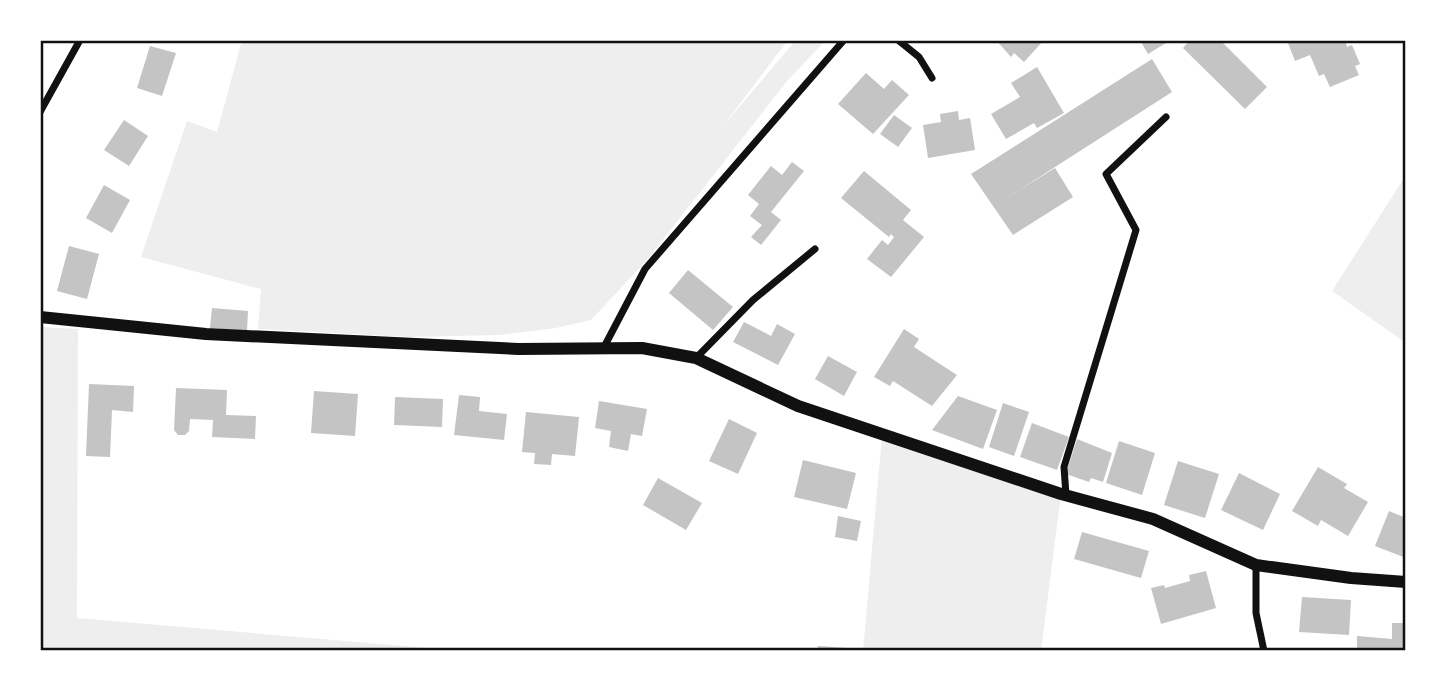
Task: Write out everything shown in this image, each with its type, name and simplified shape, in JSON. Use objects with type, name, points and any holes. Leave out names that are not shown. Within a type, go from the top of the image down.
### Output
[{"type":"street","points":[[40,112],[80,40]]},
{"type":"street","points":[[603,349],[645,269],[844,40]]},
{"type":"street","points":[[898,40],[919,57],[932,78]]},
{"type":"street","points":[[1066,495],[1064,467],[1136,230],[1106,174],[1166,117]]},
{"type":"street","points":[[696,358],[752,300],[815,249]]},
{"type":"street","points":[[40,317],[206,334],[518,349],[642,348],[696,358],[798,405],[1066,495],[1153,519],[1256,565],[1351,579],[1406,582]]},
{"type":"street","points":[[1256,565],[1256,612],[1264,651]]},
{"type":"shaded area","points":[[242,40],[788,40],[723,126],[796,40],[826,40],[787,81],[647,260],[591,320],[556,328],[499,335],[409,337],[258,329],[261,289],[141,257],[187,121],[217,132]]},
{"type":"shaded area","points":[[1406,175],[1406,343],[1332,291]]},
{"type":"shaded area","points":[[40,327],[78,329],[77,618],[463,651],[40,651]]},
{"type":"shaded area","points":[[882,436],[1061,494],[1041,651],[863,651]]},
{"type":"building","points":[[996,40],[1044,40],[1024,62],[1014,53],[1011,57]]},
{"type":"building","points":[[1140,40],[1171,40],[1148,54]]},
{"type":"building","points":[[1190,40],[1220,40],[1267,87],[1245,109],[1183,48]]},
{"type":"building","points":[[1294,40],[1345,40],[1347,47],[1352,45],[1360,64],[1355,66],[1359,75],[1330,87],[1324,74],[1319,76],[1310,55],[1295,61],[1288,43]]},
{"type":"building","points":[[150,46],[176,53],[162,96],[137,88]]},
{"type":"building","points":[[1152,59],[1172,92],[1008,197],[1055,168],[1073,197],[1013,235],[971,174]]},
{"type":"building","points":[[1037,67],[1064,113],[1037,128],[1034,123],[1006,139],[991,114],[1020,97],[1011,83]]},
{"type":"building","points":[[866,73],[884,89],[892,80],[909,95],[873,134],[838,104]]},
{"type":"building","points":[[958,111],[959,120],[970,118],[975,150],[928,158],[923,125],[941,122],[940,114]]},
{"type":"building","points":[[894,115],[912,128],[898,147],[880,134]]},
{"type":"building","points":[[124,120],[148,136],[129,166],[104,150]]},
{"type":"building","points":[[792,162],[804,171],[771,212],[781,220],[761,245],[751,237],[762,225],[750,216],[759,204],[748,195],[771,166],[782,175]]},
{"type":"building","points":[[864,171],[911,210],[903,220],[924,237],[891,277],[867,259],[882,240],[888,245],[894,237],[891,234],[889,237],[841,198]]},
{"type":"building","points":[[104,185],[130,200],[112,233],[86,218]]},
{"type":"building","points":[[69,246],[99,254],[87,299],[57,291]]},
{"type":"building","points":[[688,270],[733,307],[713,330],[669,293]]},
{"type":"building","points":[[212,308],[248,311],[247,331],[210,328]]},
{"type":"building","points":[[744,322],[771,336],[777,324],[795,334],[778,365],[733,342]]},
{"type":"building","points":[[904,329],[919,339],[914,347],[957,375],[932,406],[893,381],[890,386],[874,377]]},
{"type":"building","points":[[828,356],[857,372],[844,396],[815,379]]},
{"type":"building","points":[[89,384],[134,386],[133,412],[112,410],[110,457],[86,456]]},
{"type":"building","points":[[176,388],[227,390],[226,415],[256,416],[255,439],[212,437],[213,420],[190,419],[189,431],[185,435],[178,435],[174,430]]},
{"type":"building","points":[[314,391],[358,394],[355,436],[311,433]]},
{"type":"building","points":[[459,395],[480,397],[479,411],[507,414],[504,440],[454,435]]},
{"type":"building","points":[[958,396],[997,410],[983,449],[932,430]]},
{"type":"building","points":[[395,397],[443,399],[442,427],[394,425]]},
{"type":"building","points":[[599,401],[647,409],[642,436],[631,434],[628,451],[609,447],[611,431],[595,428]]},
{"type":"building","points":[[1003,403],[1029,412],[1014,456],[989,447]]},
{"type":"building","points":[[526,412],[579,417],[575,456],[552,454],[551,465],[534,464],[535,453],[522,452]]},
{"type":"building","points":[[729,419],[757,433],[738,474],[709,461]]},
{"type":"building","points":[[1032,423],[1069,437],[1057,470],[1020,457]]},
{"type":"building","points":[[1077,439],[1112,453],[1103,482],[1091,478],[1089,482],[1066,474]]},
{"type":"building","points":[[1119,441],[1155,453],[1142,495],[1106,483]]},
{"type":"building","points":[[803,460],[856,473],[847,509],[794,497]]},
{"type":"building","points":[[1178,461],[1219,474],[1205,518],[1164,505]]},
{"type":"building","points":[[1318,467],[1347,484],[1344,488],[1368,502],[1348,536],[1321,520],[1318,526],[1292,511]]},
{"type":"building","points":[[1239,473],[1280,494],[1263,530],[1221,510]]},
{"type":"building","points":[[658,478],[702,503],[686,530],[643,505]]},
{"type":"building","points":[[1389,511],[1406,518],[1406,558],[1375,546]]},
{"type":"building","points":[[838,516],[861,521],[857,541],[835,537]]},
{"type":"building","points":[[1082,532],[1149,551],[1141,578],[1074,559]]},
{"type":"building","points":[[1206,571],[1216,608],[1161,624],[1151,588],[1164,585],[1165,588],[1190,581],[1189,575]]},
{"type":"building","points":[[1302,597],[1351,600],[1349,635],[1299,632]]},
{"type":"building","points":[[1392,623],[1406,623],[1406,651],[1357,651],[1357,636],[1392,639]]},
{"type":"building","points":[[818,646],[848,648],[848,651],[817,651]]}]
